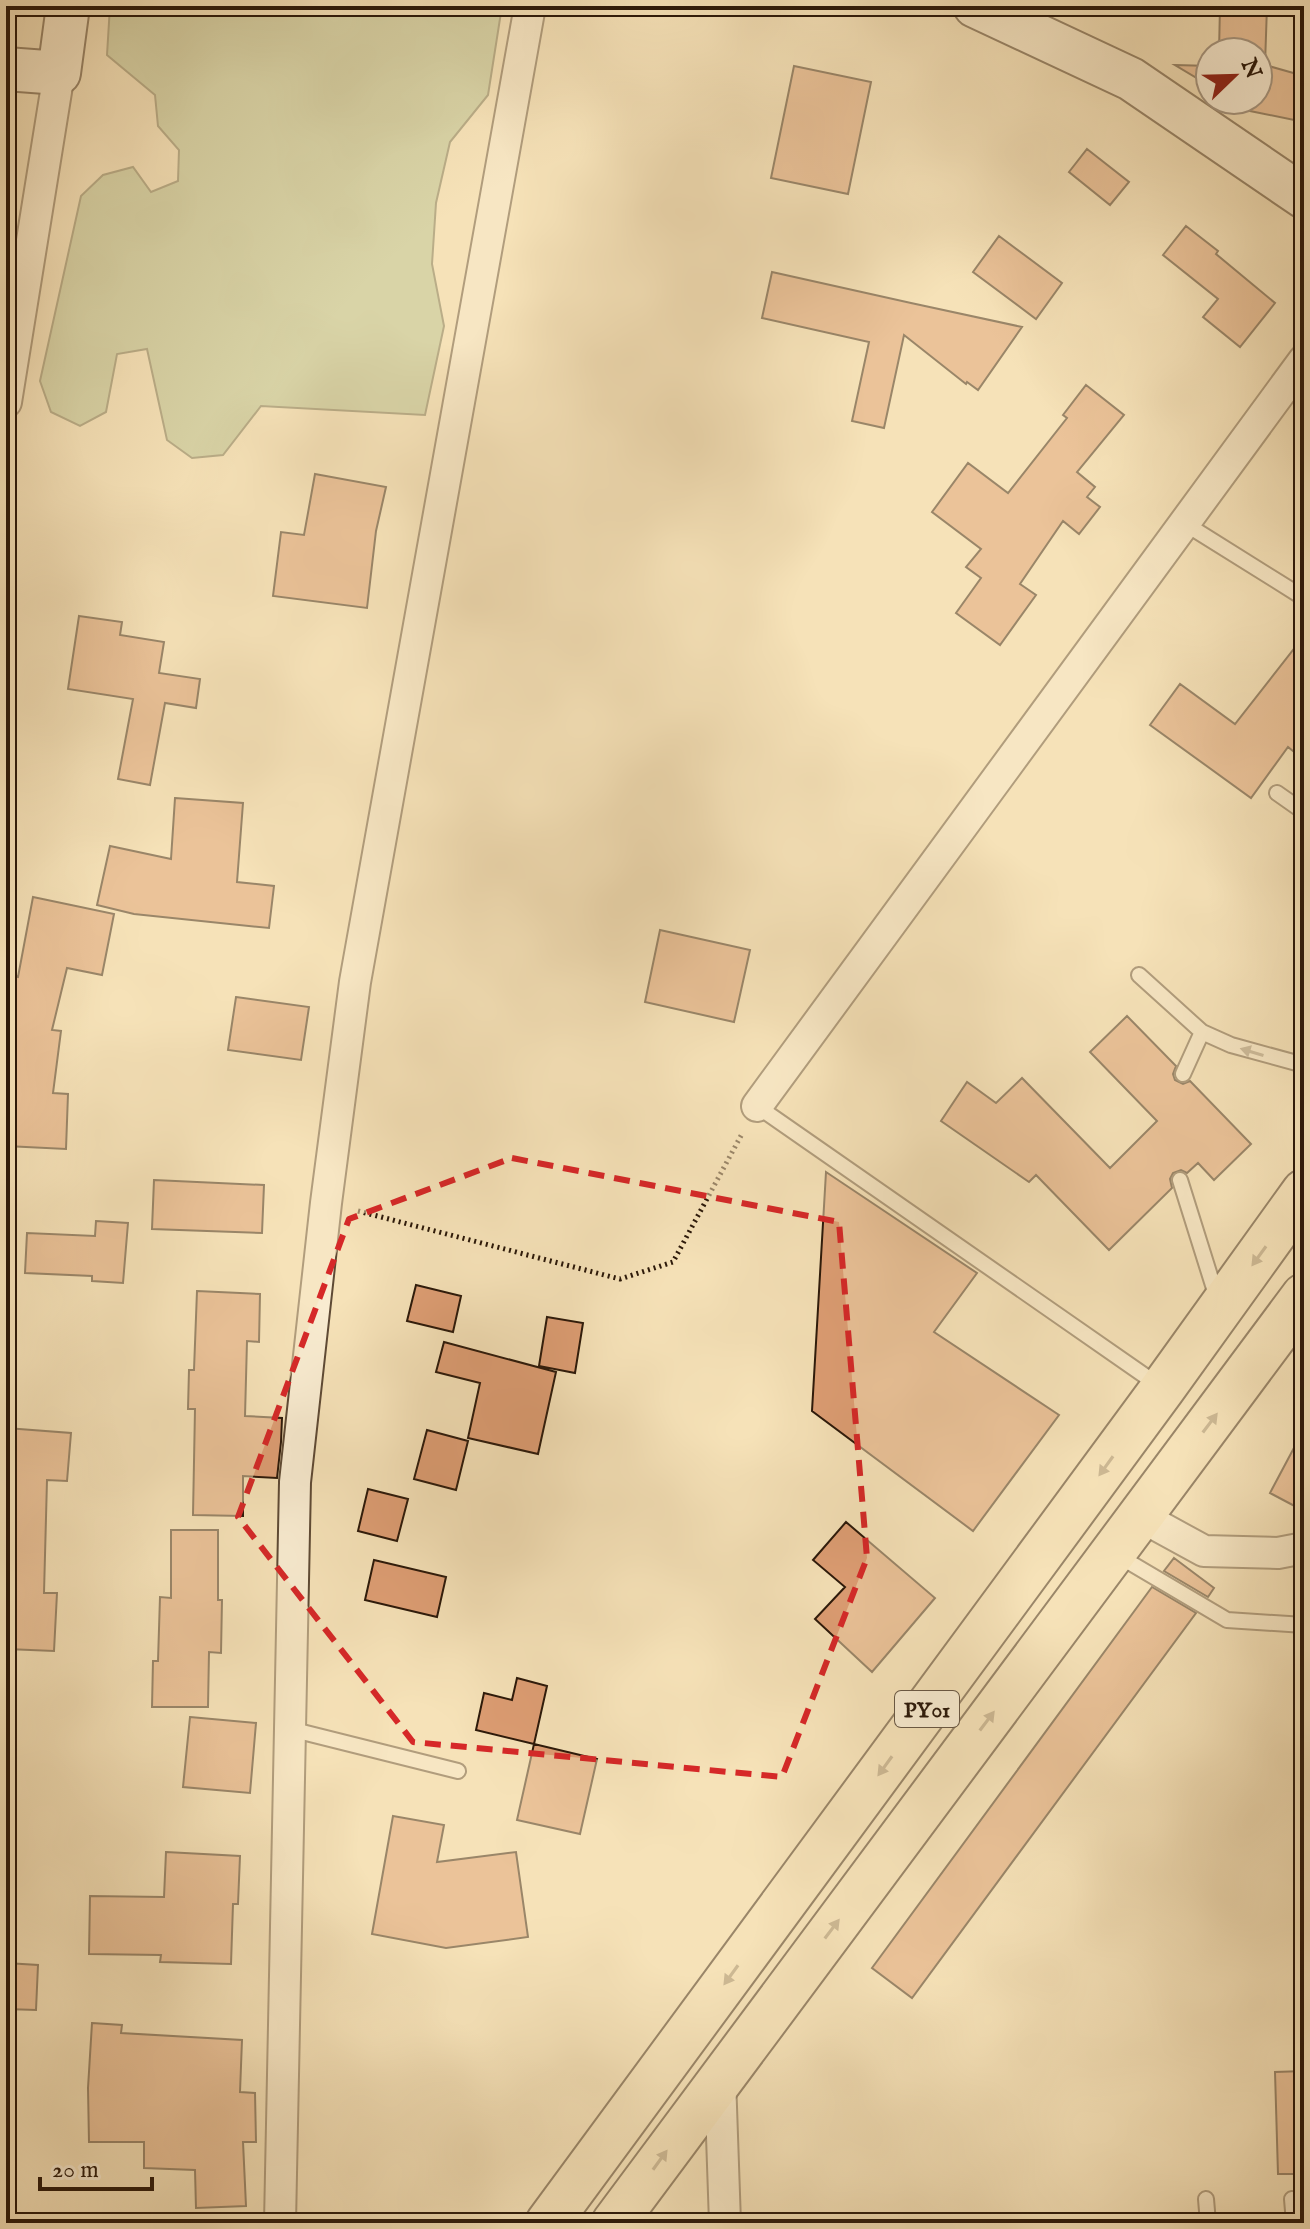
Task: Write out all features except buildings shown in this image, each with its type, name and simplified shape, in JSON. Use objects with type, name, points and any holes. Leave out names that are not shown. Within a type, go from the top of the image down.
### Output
[{"type":"highway","name":"PY01","points":[[548,2223],[1304,1192]]},
{"type":"highway","name":"PY01","points":[[614,2223],[1304,1296]]},
{"type":"street","points":[[6,402],[68,6]]},
{"type":"street","points":[[280,2223],[295,1482],[326,1203],[355,982],[530,6]]},
{"type":"street","points":[[975,6],[1131,79],[1304,197]]},
{"type":"street","points":[[6,69],[59,73]]},
{"type":"street","points":[[757,1106],[1304,360]]},
{"type":"street","points":[[1140,1516],[1204,1551],[1278,1553],[1304,1548]]},
{"type":"street","points":[[720,2078],[725,2223]]},
{"type":"lane","points":[[1184,523],[1304,598]]},
{"type":"lane","points":[[1277,793],[1304,812]]},
{"type":"lane","points":[[1139,975],[1202,1032],[1231,1045],[1304,1065]]},
{"type":"lane","points":[[1183,1074],[1202,1032]]},
{"type":"lane","points":[[757,1106],[1163,1388]]},
{"type":"lane","points":[[1180,1180],[1221,1308]]},
{"type":"lane","points":[[1113,1552],[1227,1620],[1304,1625]]},
{"type":"lane","points":[[290,1729],[458,1771]]},
{"type":"lane","points":[[1206,2199],[1208,2223]]},
{"type":"lane","points":[[1292,2199],[1294,2223]]},
{"type":"path","points":[[326,1203],[620,1279],[673,1262],[757,1106]]},
{"type":"highlighted area","points":[[512,1158],[839,1222],[867,1558],[782,1777],[413,1742],[238,1517],[349,1219]]},
{"type":"green space","points":[[110,6],[502,6],[488,95],[450,142],[436,203],[432,264],[444,326],[425,415],[261,406],[223,455],[192,458],[167,440],[147,349],[117,354],[106,412],[80,426],[51,412],[40,381],[81,196],[103,175],[133,167],[151,192],[178,181],[179,150],[158,126],[155,95],[107,55]]}]
